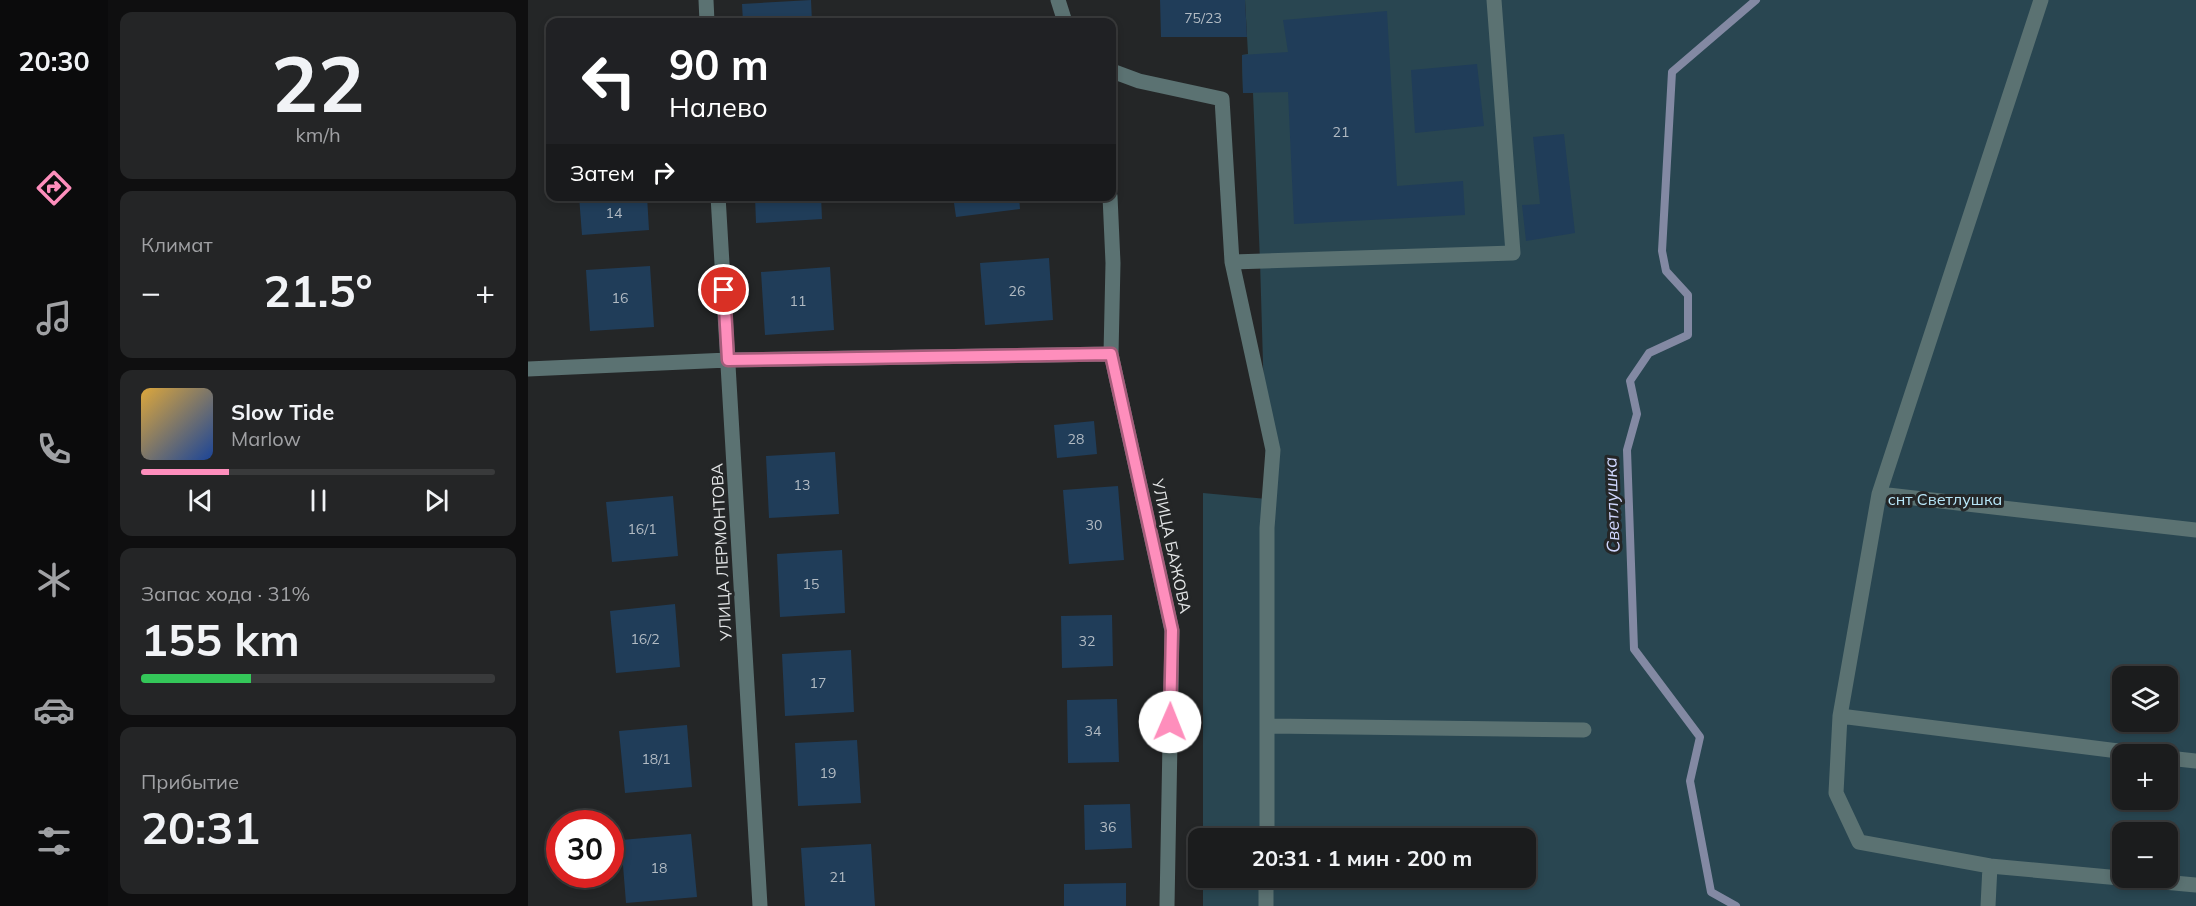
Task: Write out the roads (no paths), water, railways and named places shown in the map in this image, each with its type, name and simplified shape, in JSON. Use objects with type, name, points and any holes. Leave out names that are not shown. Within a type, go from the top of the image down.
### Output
[{"type":"street","points":[[706,0],[707,18]]},
{"type":"street","points":[[1058,0],[1064,18]]},
{"type":"street","points":[[1232,261],[1513,253],[1494,0]]},
{"type":"street","points":[[2041,0],[1879,494],[1840,716],[1836,793],[1858,842],[1990,866],[2196,885]]},
{"type":"street","points":[[1116,72],[1139,81],[1222,99],[1232,261],[1273,450],[1267,528],[1267,828]]},
{"type":"street","name":"УЛИЦА ЛЕРМОНТОВА","points":[[718,201],[760,906]]},
{"type":"street","name":"УЛИЦА БАЖОВА","points":[[1110,201],[1113,263],[1111,354],[1172,630],[1167,906]]},
{"type":"street","points":[[528,369],[728,360],[1111,354]]},
{"type":"street","points":[[1879,494],[2196,530]]},
{"type":"street","points":[[1840,716],[2112,750]]},
{"type":"street","points":[[1267,726],[1584,730]]},
{"type":"street","points":[[2178,759],[2196,761]]},
{"type":"street","points":[[1988,906],[1990,866]]},
{"type":"street","points":[[1266,888],[1266,906]]},
{"type":"waterway","name":"Светлушка","points":[[1736,906],[1711,892],[1690,781],[1700,737],[1634,649],[1627,450],[1637,414],[1630,381],[1649,353],[1688,335],[1688,295],[1666,271],[1662,251],[1672,72],[1756,0]]},
{"type":"park label","name":"снт Светлушка","points":[[1945,499]]}]
